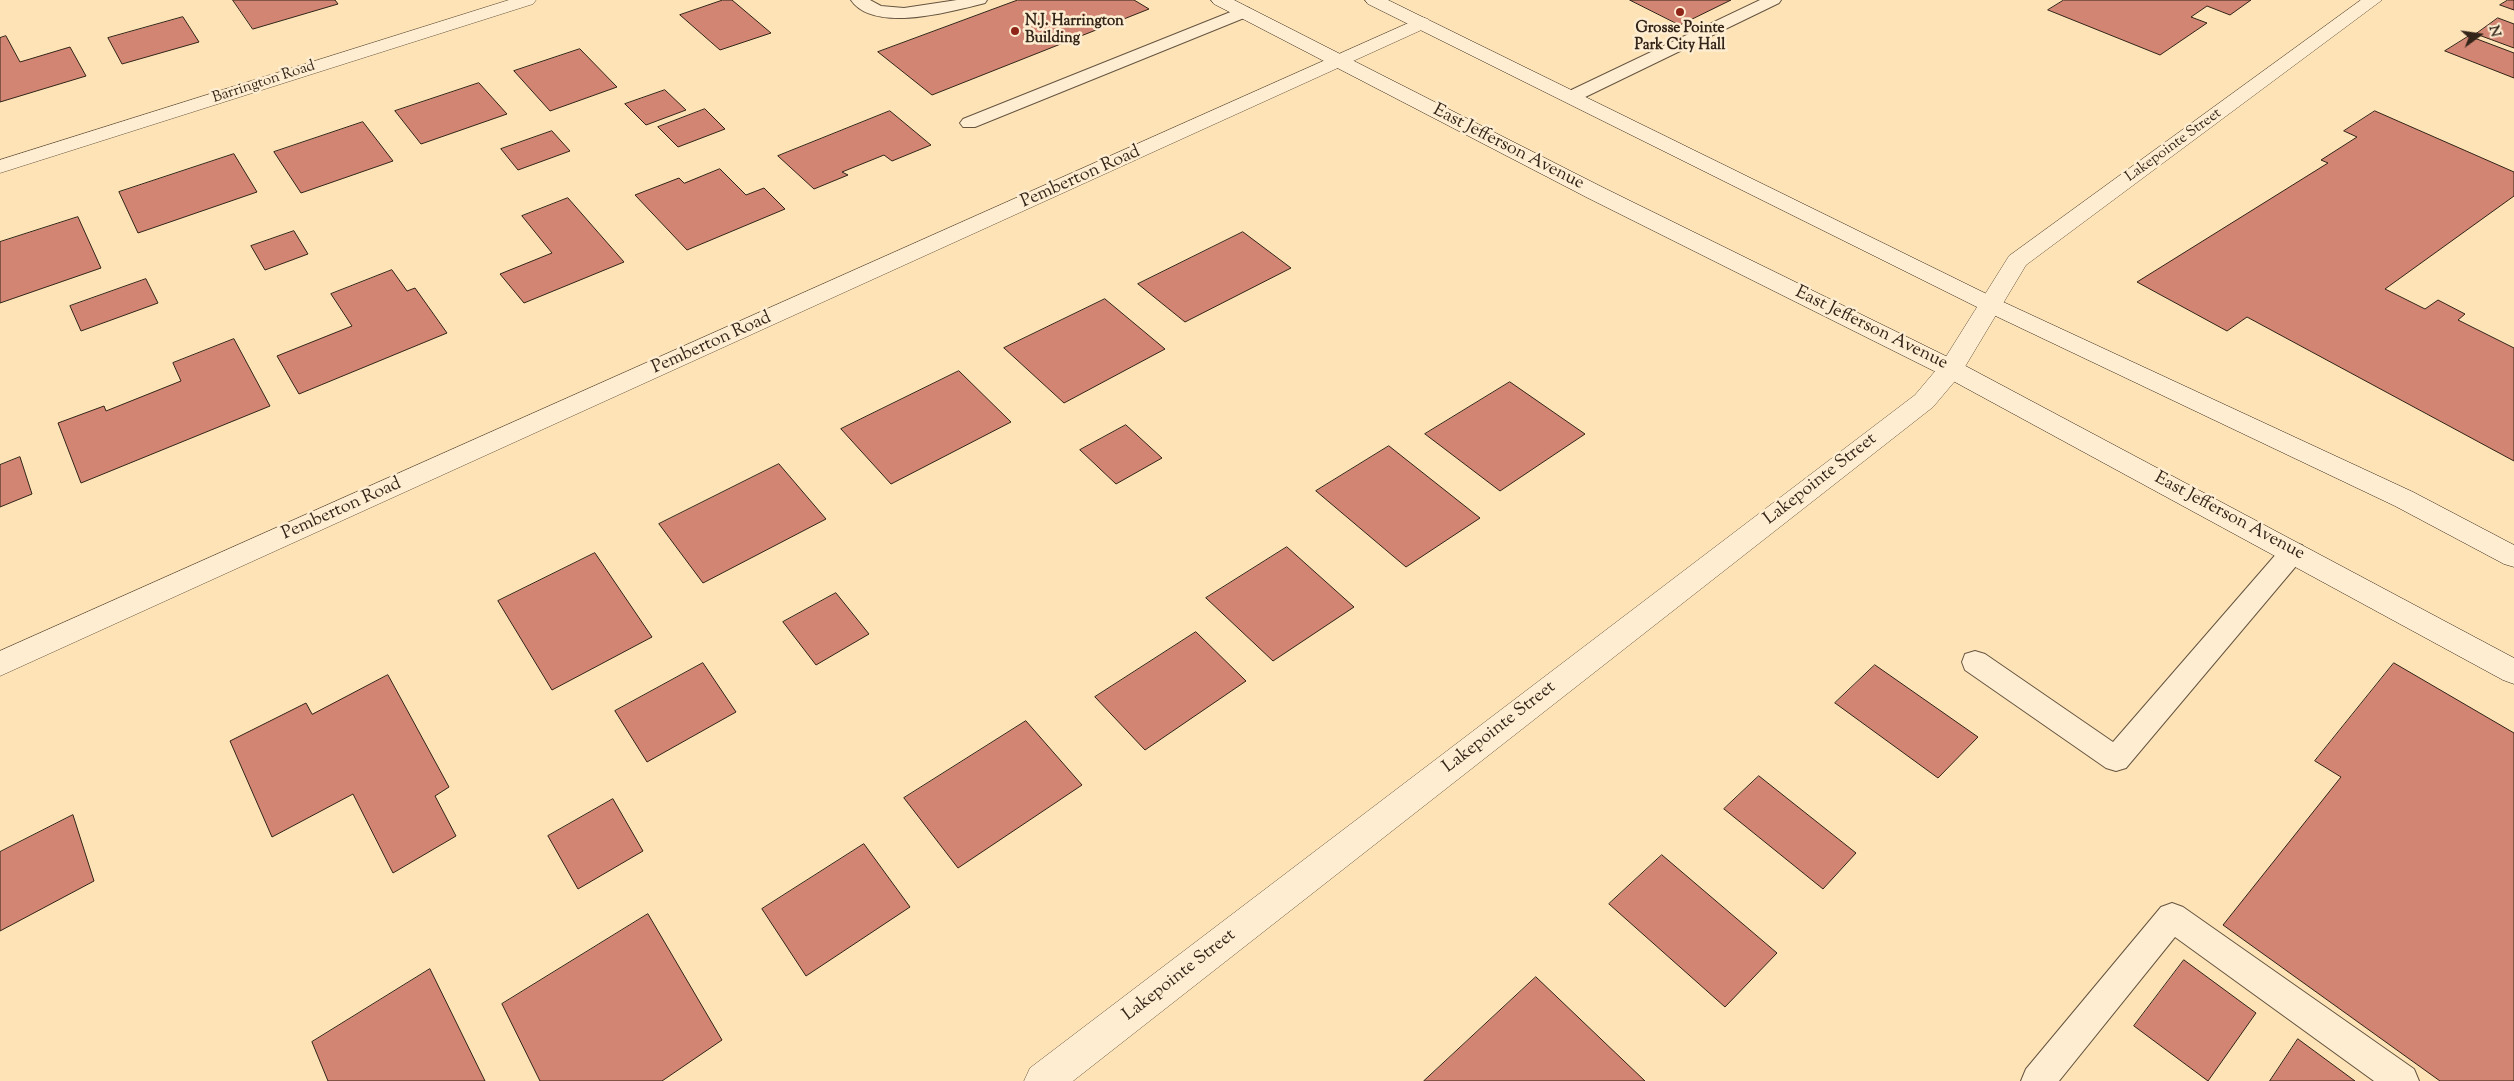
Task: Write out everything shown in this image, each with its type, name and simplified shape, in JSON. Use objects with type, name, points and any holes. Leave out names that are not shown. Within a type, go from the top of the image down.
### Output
[{"type":"street","name":"Barrington Road","points":[[0,167],[527,0]]},
{"type":"street","name":"East Jefferson Avenue","points":[[1220,0],[1951,368],[2514,672]]},
{"type":"street","points":[[1374,0],[1991,305],[2404,499],[2514,557]]},
{"type":"street","name":"Lakepointe Street","points":[[1043,1081],[1924,401],[1951,368],[2017,261],[2373,0]]},
{"type":"street","name":"Pemberton Road","points":[[0,664],[1340,62],[1422,23]]},
{"type":"lane","points":[[859,0],[878,11],[896,12],[942,8],[978,0]]},
{"type":"lane","points":[[1571,97],[1773,0]]},
{"type":"lane","points":[[969,123],[1243,12]]},
{"type":"lane","points":[[1975,662],[2116,759],[2293,552]]},
{"type":"lane","points":[[2038,1081],[2172,917],[2402,1081]]},
{"type":"building","points":[[233,0],[335,0],[338,4],[253,29]]},
{"type":"building","points":[[723,0],[732,0],[771,33],[720,50],[680,15]]},
{"type":"building","name":"N.J. Harrington Building","points":[[1018,0],[1134,0],[1149,9],[932,95],[878,52]]},
{"type":"building","name":"Grosse Pointe Park City Hall","points":[[1630,0],[1731,0],[1680,25]]},
{"type":"building","points":[[2064,0],[2251,0],[2230,15],[2207,6],[2191,17],[2207,23],[2160,55],[2048,10]]},
{"type":"building","points":[[2508,0],[2514,0],[2514,10],[2500,5]]},
{"type":"building","points":[[183,17],[199,42],[122,64],[108,38]]},
{"type":"building","points":[[2498,18],[2514,24],[2514,48],[2476,34]]},
{"type":"building","points":[[6,36],[20,62],[70,47],[86,76],[0,102],[0,38]]},
{"type":"building","points":[[2469,36],[2514,53],[2514,78],[2445,51]]},
{"type":"building","points":[[580,49],[617,87],[550,111],[514,71]]},
{"type":"building","points":[[479,83],[507,114],[421,144],[395,111]]},
{"type":"building","points":[[665,90],[686,110],[646,125],[625,104]]},
{"type":"building","points":[[705,109],[725,129],[678,147],[658,127]]},
{"type":"building","points":[[890,111],[931,145],[892,161],[884,155],[842,172],[848,175],[814,189],[778,156]]},
{"type":"building","points":[[2375,111],[2514,172],[2514,196],[2385,289],[2425,309],[2438,300],[2465,314],[2458,320],[2514,348],[2514,461],[2247,317],[2227,331],[2137,282],[2328,163],[2321,160],[2357,137],[2344,131]]},
{"type":"building","points":[[363,122],[393,161],[301,193],[274,152]]},
{"type":"building","points":[[552,131],[570,151],[518,170],[501,149]]},
{"type":"building","points":[[234,154],[257,192],[138,233],[119,192]]},
{"type":"building","points":[[720,169],[746,195],[764,188],[785,209],[687,250],[635,195],[679,178],[684,183]]},
{"type":"building","points":[[568,198],[624,262],[524,303],[500,274],[552,253],[522,216]]},
{"type":"building","points":[[78,217],[101,268],[0,303],[0,242]]},
{"type":"building","points":[[294,231],[308,254],[265,270],[251,246]]},
{"type":"building","points":[[1243,232],[1291,268],[1185,322],[1138,284]]},
{"type":"building","points":[[392,270],[407,291],[415,288],[447,333],[299,394],[277,356],[352,326],[331,294]]},
{"type":"building","points":[[146,279],[158,303],[81,331],[70,306]]},
{"type":"building","points":[[1105,299],[1165,349],[1064,403],[1004,348]]},
{"type":"building","points":[[234,339],[270,406],[81,483],[58,423],[104,406],[106,411],[181,381],[173,363]]},
{"type":"building","points":[[959,371],[1011,422],[891,484],[841,429]]},
{"type":"building","points":[[1510,382],[1585,434],[1500,491],[1425,434]]},
{"type":"building","points":[[1126,425],[1162,458],[1116,484],[1080,450]]},
{"type":"building","points":[[1389,446],[1480,518],[1406,567],[1316,491]]},
{"type":"building","points":[[20,457],[32,494],[0,507],[0,465]]},
{"type":"building","points":[[779,464],[826,519],[703,583],[659,524]]},
{"type":"building","points":[[1287,547],[1354,607],[1273,661],[1206,598]]},
{"type":"building","points":[[595,553],[652,637],[552,690],[498,601]]},
{"type":"building","points":[[836,593],[869,634],[816,665],[783,622]]},
{"type":"building","points":[[1196,632],[1246,681],[1145,750],[1095,697]]},
{"type":"building","points":[[703,663],[736,712],[647,762],[615,711]]},
{"type":"building","points":[[2394,663],[2514,733],[2514,1081],[2440,1081],[2223,925],[2341,777],[2315,761]]},
{"type":"building","points":[[1875,665],[1978,737],[1938,778],[1835,703]]},
{"type":"building","points":[[388,675],[449,787],[435,796],[456,836],[393,873],[353,794],[272,837],[230,741],[306,703],[312,714]]},
{"type":"building","points":[[1026,721],[1082,785],[958,868],[904,798]]},
{"type":"building","points":[[1759,776],[1856,853],[1823,889],[1724,809]]},
{"type":"building","points":[[613,799],[643,851],[578,889],[548,836]]},
{"type":"building","points":[[73,815],[94,881],[0,931],[0,852]]},
{"type":"building","points":[[864,844],[910,907],[806,976],[762,909]]},
{"type":"building","points":[[1662,855],[1777,953],[1725,1007],[1609,904]]},
{"type":"building","points":[[648,914],[722,1040],[662,1081],[540,1081],[502,1004]]},
{"type":"building","points":[[2184,960],[2256,1013],[2208,1081],[2134,1026]]},
{"type":"building","points":[[430,969],[485,1081],[328,1081],[312,1042]]},
{"type":"building","points":[[1536,977],[1645,1081],[1424,1081]]},
{"type":"building","points":[[2298,1039],[2355,1081],[2270,1081]]},
{"type":"place","name":"Grosse Pointe Park City Hall","points":[[1680,12]]},
{"type":"place","name":"N.J. Harrington Building","points":[[1015,31]]}]
